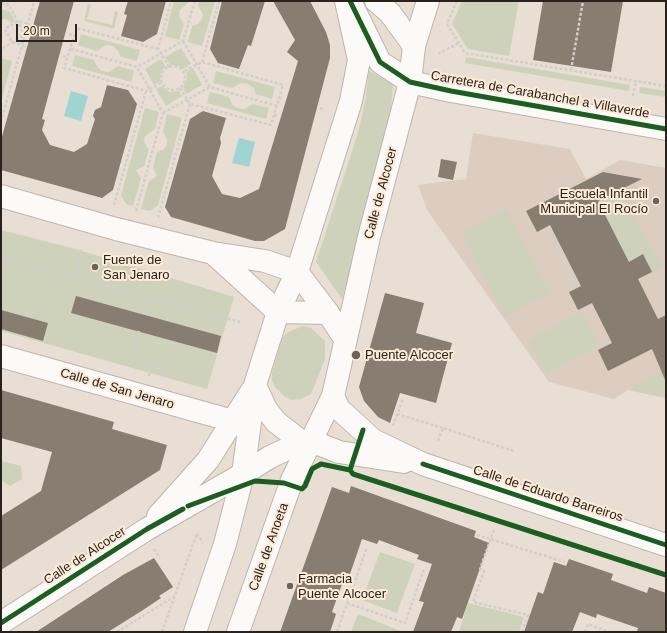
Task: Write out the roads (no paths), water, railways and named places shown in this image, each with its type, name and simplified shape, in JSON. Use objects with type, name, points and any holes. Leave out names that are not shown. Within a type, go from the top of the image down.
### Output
[{"type":"street","name":"Calle de Alcocer","points":[[244,474],[255,385],[278,312],[297,272],[351,101],[358,60],[346,1]]},
{"type":"street","points":[[350,1],[380,62],[410,82]]},
{"type":"street","points":[[376,1],[390,13],[414,46]]},
{"type":"street","name":"Calle de Alcocer","points":[[1,623],[147,529],[244,474],[270,457],[306,441],[333,396],[369,237],[410,82],[414,46],[428,1]]},
{"type":"street","name":"Carretera de Carabanchel a Villaverde","points":[[410,82],[451,91],[666,129]]},
{"type":"street","points":[[1,196],[116,229],[213,253],[265,261],[297,272],[328,313],[345,339]]},
{"type":"street","points":[[213,253],[278,312],[328,313]]},
{"type":"street","name":"Calle de San Jenaro","points":[[1,356],[233,421]]},
{"type":"street","name":"Calle de Alcocer","points":[[147,529],[208,460],[255,385]]},
{"type":"street","points":[[255,385],[266,409],[276,422],[306,441]]},
{"type":"street","name":"Calle de Eduardo Barreiros","points":[[333,396],[339,409],[373,440],[423,464],[663,545]]},
{"type":"street","name":"Calle de Eduardo Barreiros","points":[[306,441],[339,452],[423,464]]},
{"type":"street","name":"Calle de Anoeta","points":[[238,632],[306,441]]},
{"type":"street","points":[[196,632],[225,544],[244,474]]},
{"type":"water","points":[[71,91],[88,96],[81,121],[64,116]]},
{"type":"water","points":[[239,138],[255,142],[249,167],[232,163]]},
{"type":"place","name":"Escuela Infantil Municipal El Rocío","points":[[656,201]]},
{"type":"place","name":"Fuente de San Jenaro","points":[[95,267]]},
{"type":"place","name":"Puente Alcocer","points":[[356,355]]},
{"type":"place","name":"Farmacia Puente Alcocer","points":[[290,586]]}]
